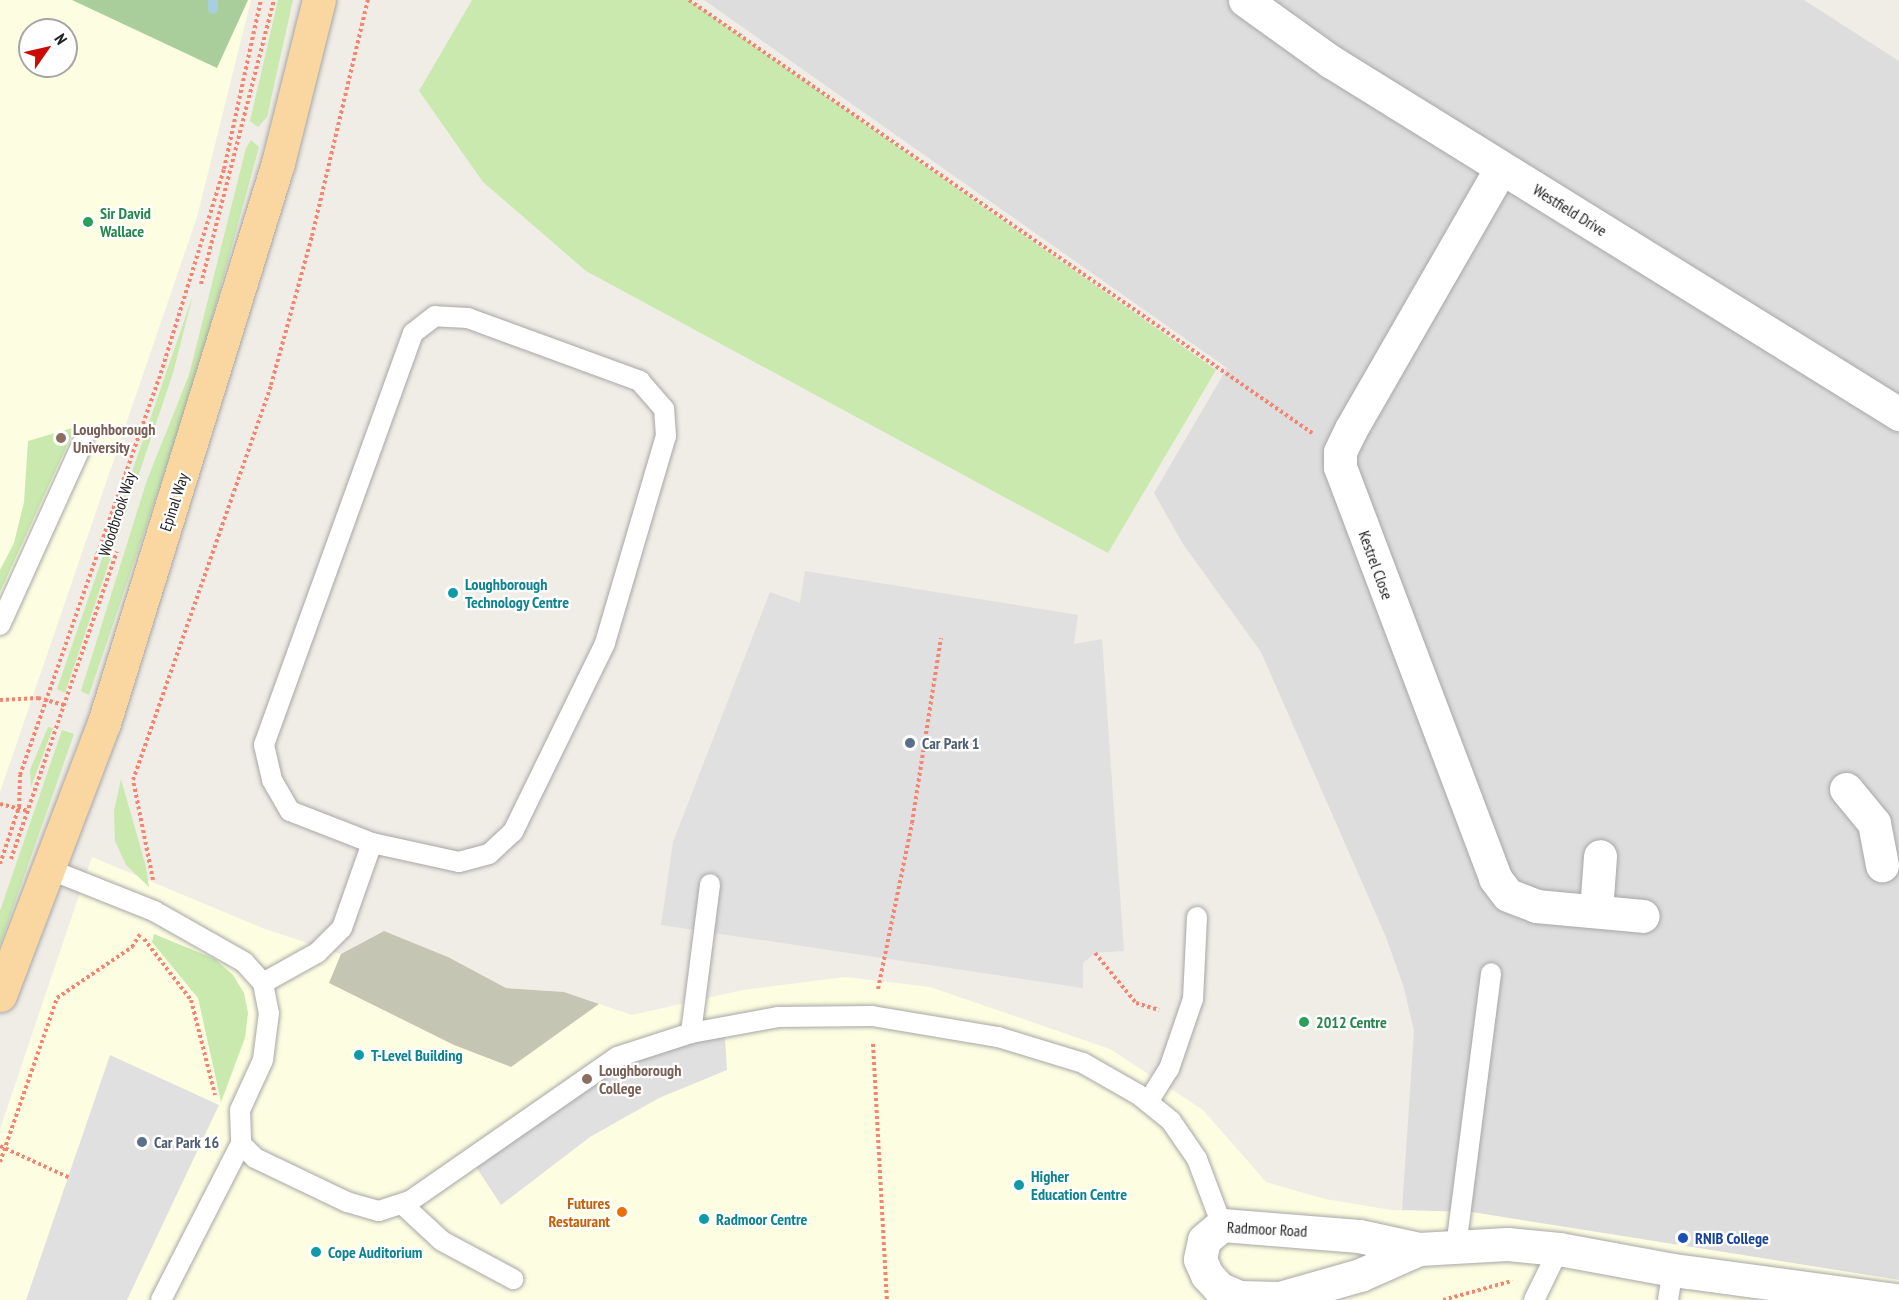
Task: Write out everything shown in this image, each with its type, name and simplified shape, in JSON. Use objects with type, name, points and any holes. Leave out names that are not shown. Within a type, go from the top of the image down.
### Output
[{"type":"main road","name":"Epinal Way","points":[[0,995],[46,868],[104,723],[201,419],[278,163],[319,0]]},
{"type":"street","name":"Westfield Drive","points":[[1245,0],[1330,61],[1899,414]]},
{"type":"street","points":[[1340,452],[1501,168]]},
{"type":"street","name":"Kestrel Close","points":[[1340,452],[1340,467],[1495,878],[1508,895],[1536,906],[1642,916]]},
{"type":"street","points":[[1846,789],[1886,817],[1882,865]]},
{"type":"street","points":[[1596,911],[1600,856]]},
{"type":"street","name":"Radmoor Road","points":[[1419,1249],[1360,1275],[1280,1298],[1239,1297],[1220,1289],[1207,1275],[1200,1259],[1204,1240],[1222,1224],[1359,1236],[1419,1249],[1507,1244],[1559,1249],[1670,1285],[1896,1300]]},
{"type":"lane","points":[[435,316],[468,318],[640,381],[664,409],[666,436],[604,643],[513,832],[489,854],[459,862],[372,843],[290,811],[272,780],[264,745],[413,333],[435,316]]},
{"type":"lane","points":[[0,625],[83,442]]},
{"type":"lane","points":[[263,983],[317,953],[342,928],[372,843]]},
{"type":"lane","points":[[46,868],[154,911],[244,962],[263,983],[269,1013],[263,1060],[240,1110],[242,1144],[161,1300]]},
{"type":"lane","points":[[691,1032],[710,884]]},
{"type":"lane","points":[[1148,1102],[1169,1069],[1193,999],[1197,917]]},
{"type":"lane","points":[[1456,1247],[1491,973]]},
{"type":"lane","points":[[242,1144],[255,1158],[347,1203],[379,1211],[402,1204],[617,1057],[691,1032],[778,1017],[872,1016],[998,1037],[1083,1063],[1148,1102],[1171,1120],[1197,1159],[1222,1224]]},
{"type":"lane","points":[[402,1204],[442,1241],[513,1280]]},
{"type":"lane","points":[[1534,1300],[1559,1249]]},
{"type":"path","points":[[0,864],[19,807],[20,775],[159,379],[220,180],[261,0]]},
{"type":"path","points":[[198,295],[274,0]]},
{"type":"path","points":[[0,1162],[2,1147],[57,998],[132,947],[154,911],[152,863],[133,780],[271,385],[312,236],[368,0]]},
{"type":"path","points":[[689,0],[1216,370],[1340,452]]},
{"type":"path","name":"Woodbrook Way","points":[[7,870],[121,540]]},
{"type":"path","points":[[887,1300],[872,1016],[912,824],[940,638]]},
{"type":"path","points":[[0,804],[28,811]]},
{"type":"path","points":[[140,934],[191,1000],[215,1095]]},
{"type":"path","points":[[1095,952],[1136,1003],[1186,1018]]},
{"type":"path","points":[[2,1147],[70,1178]]},
{"type":"path","points":[[1443,1300],[1519,1279],[1544,1279]]},
{"type":"shaded area","name":"Loughborough University","points":[[0,0],[251,0],[197,217],[0,792]]},
{"type":"shaded area","points":[[704,0],[1804,0],[1899,61],[1899,1280],[1471,1212],[1402,1210],[1414,1031],[1404,988],[1386,937],[1261,652],[1183,544],[1154,493],[1227,368]]},
{"type":"shaded area","name":"Car Park 1","points":[[805,571],[1078,615],[1074,644],[1102,639],[1124,951],[1095,953],[1083,963],[1083,988],[661,925],[673,842],[770,592],[800,603]]},
{"type":"shaded area","name":"Loughborough College","points":[[92,857],[265,929],[341,954],[384,931],[448,957],[506,988],[564,992],[632,1015],[743,990],[845,977],[930,987],[1110,1049],[1203,1110],[1266,1182],[1325,1199],[1391,1210],[1471,1212],[1899,1280],[1899,1300],[0,1300],[0,1129]]},
{"type":"shaded area","points":[[384,931],[448,957],[506,988],[564,992],[599,1004],[511,1067],[454,1045],[329,983],[341,954]]},
{"type":"shaded area","points":[[725,1037],[727,1070],[659,1098],[590,1137],[501,1205],[476,1167],[564,1100],[622,1065],[678,1045]]},
{"type":"shaded area","name":"Car Park 16","points":[[110,1055],[219,1105],[127,1300],[26,1300]]},
{"type":"green space","points":[[72,0],[248,0],[217,68]]},
{"type":"green space","points":[[278,0],[293,0],[267,117],[258,127],[250,121]]},
{"type":"green space","points":[[472,0],[689,0],[1216,370],[1108,553],[586,271],[483,182],[419,91]]},
{"type":"green space","points":[[251,140],[259,147],[194,385],[89,695],[81,691],[147,480],[189,375],[246,148]]},
{"type":"green space","points":[[193,295],[173,373],[65,693],[57,689]]},
{"type":"green space","points":[[72,428],[71,437],[0,592],[0,570],[14,543],[24,502],[28,441]]},
{"type":"green space","points":[[48,727],[53,728],[31,787],[30,770]]},
{"type":"green space","points":[[62,730],[74,734],[0,945],[0,911]]},
{"type":"green space","points":[[121,779],[146,867],[149,887],[126,865],[115,841],[114,811]]},
{"type":"green space","points":[[154,934],[215,959],[233,975],[244,993],[248,1013],[245,1038],[221,1102],[198,998],[152,942]]},
{"type":"waterway","points":[[213,0],[213,9]]},
{"type":"place","name":"Sir David Wallace","points":[[88,222]]},
{"type":"place","name":"Loughborough University","points":[[61,438]]},
{"type":"place","name":"Loughborough Technology Centre","points":[[453,593]]},
{"type":"place","name":"Car Park 1","points":[[910,743]]},
{"type":"place","name":"2012 Centre","points":[[1304,1022]]},
{"type":"place","name":"T-Level Building","points":[[359,1055]]},
{"type":"place","name":"Loughborough College","points":[[587,1079]]},
{"type":"place","name":"Car Park 16","points":[[142,1142]]},
{"type":"place","name":"Higher Education Centre","points":[[1019,1185]]},
{"type":"place","name":"Futures Restaurant","points":[[622,1212]]},
{"type":"place","name":"Radmoor Centre","points":[[704,1219]]},
{"type":"place","name":"RNIB College","points":[[1683,1238]]},
{"type":"place","name":"Cope Auditorium","points":[[316,1252]]}]
